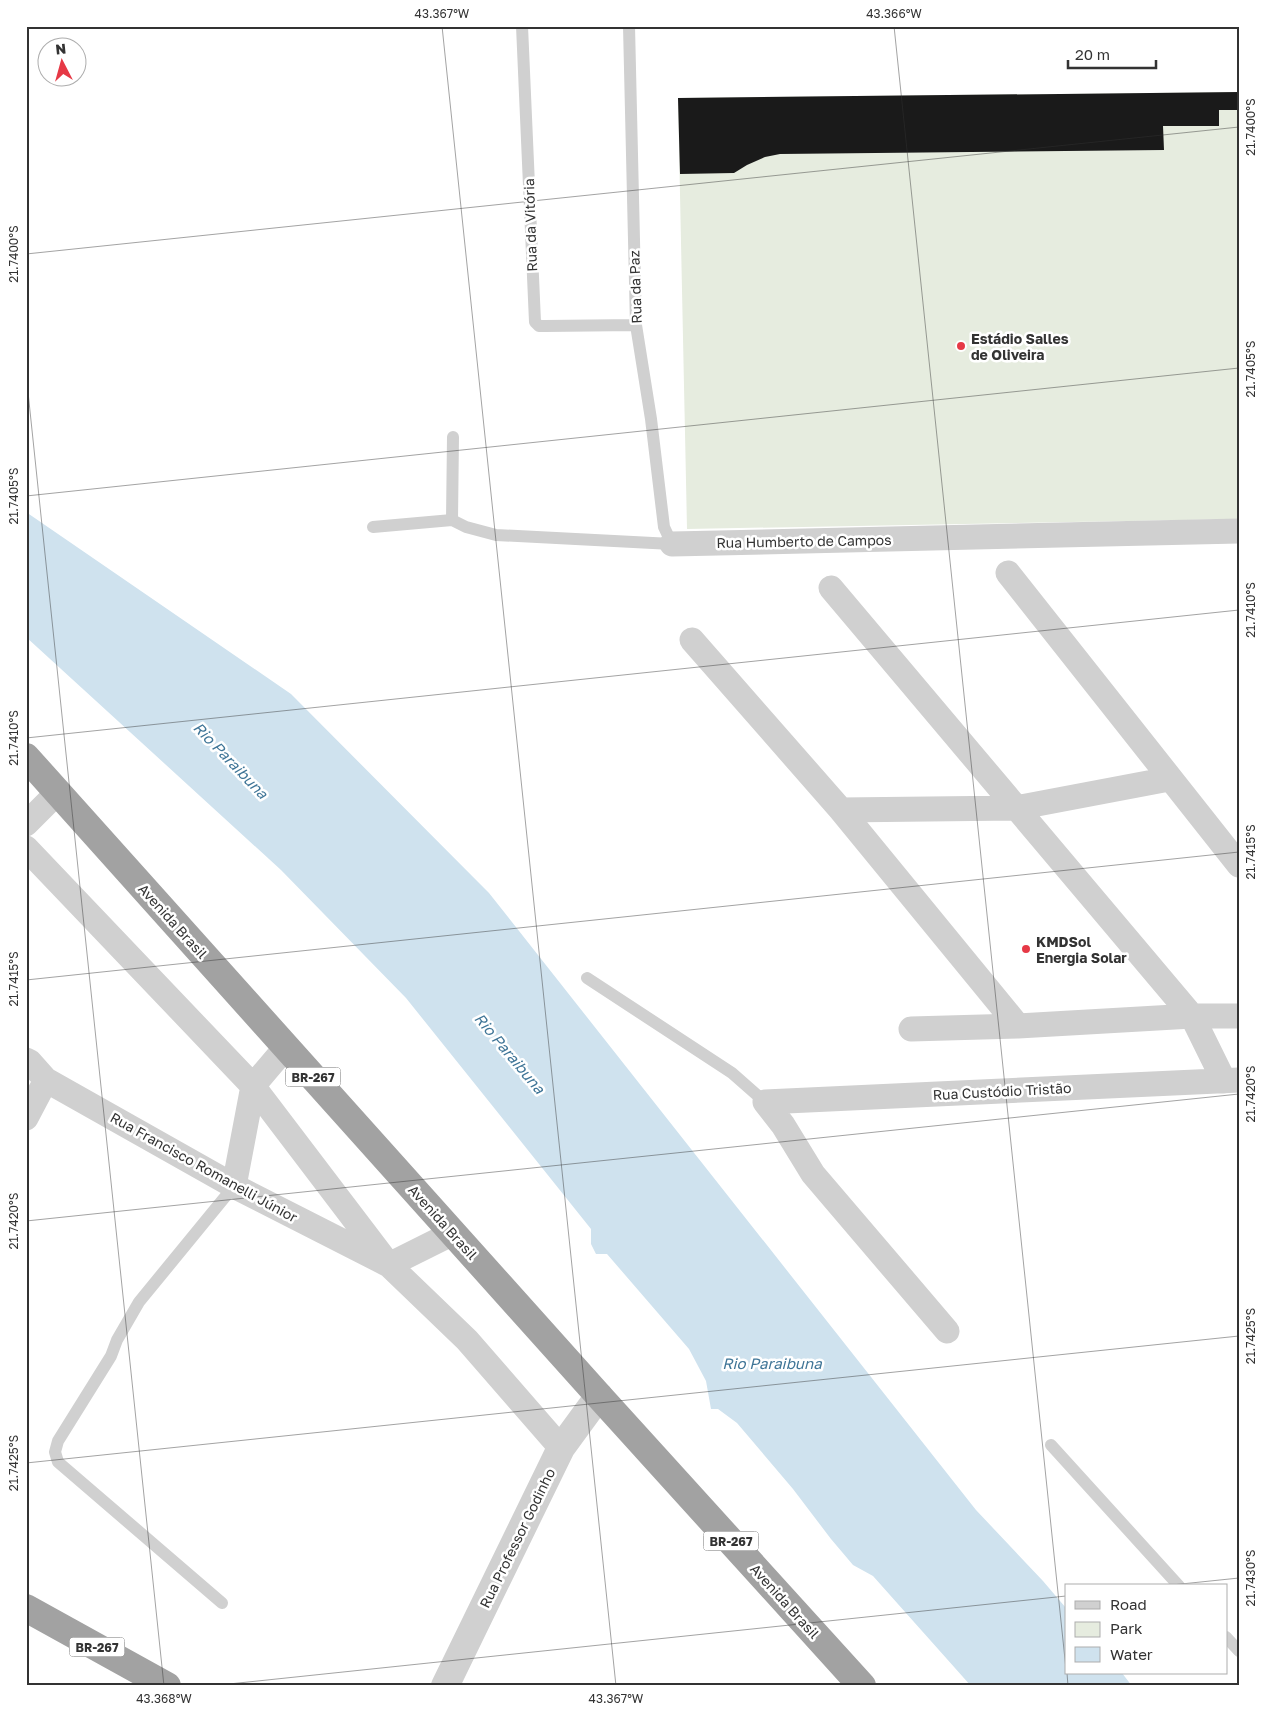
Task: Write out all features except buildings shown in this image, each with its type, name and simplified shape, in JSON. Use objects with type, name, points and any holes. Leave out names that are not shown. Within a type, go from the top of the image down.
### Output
[{"type":"highway","name":"Avenida Brasil","points":[[26,757],[599,1396],[862,1686]]},
{"type":"highway","name":"BR-267","points":[[26,1608],[168,1686]]},
{"type":"street","name":"Rua Humberto de Campos","points":[[672,544],[1239,531]]},
{"type":"street","points":[[1008,573],[1169,779],[1239,865]]},
{"type":"street","points":[[831,588],[1192,1016],[1231,1080]]},
{"type":"street","points":[[692,640],[841,810],[1018,1026]]},
{"type":"street","points":[[841,810],[1016,808],[1169,779]]},
{"type":"street","points":[[26,824],[58,792]]},
{"type":"street","points":[[26,848],[253,1086],[389,1265],[467,1340],[561,1448]]},
{"type":"street","points":[[911,1029],[1018,1026],[1192,1016],[1239,1016]]},
{"type":"street","points":[[234,1186],[253,1086],[286,1047]]},
{"type":"street","name":"Rua Francisco Romanelli Júnior","points":[[26,1060],[46,1080],[234,1186],[389,1265]]},
{"type":"street","points":[[26,1118],[46,1080]]},
{"type":"street","name":"Rua Custódio Tristão","points":[[765,1102],[1231,1080]]},
{"type":"street","points":[[765,1102],[783,1126],[813,1174],[947,1331]]},
{"type":"street","points":[[389,1265],[453,1233]]},
{"type":"street","name":"Rua Professor Godinho","points":[[444,1686],[561,1448],[599,1396]]},
{"type":"lane","name":"Rua da Vitória","points":[[522,26],[535,322],[539,326],[636,325]]},
{"type":"lane","name":"Rua da Paz","points":[[629,26],[636,325],[651,419],[664,527],[672,544]]},
{"type":"lane","points":[[452,520],[453,437]]},
{"type":"lane","name":"Rua Humberto de Campos","points":[[373,527],[452,520],[466,527],[496,534],[672,544]]},
{"type":"lane","points":[[586,978],[732,1073],[765,1102]]},
{"type":"lane","points":[[222,1603],[58,1462],[55,1452],[58,1441],[112,1356],[117,1340],[139,1302],[234,1186]]},
{"type":"lane","points":[[1051,1445],[1177,1584]]},
{"type":"lane","points":[[1228,1639],[1239,1651]]},
{"type":"green space","name":"Estádio Salles de Oliveira","points":[[1239,92],[1239,519],[687,529],[678,98]]},
{"type":"water","name":"Rio Paraibuna","points":[[26,512],[291,694],[489,893],[976,1510],[1065,1607],[1065,1674],[1123,1674],[1132,1686],[971,1686],[873,1576],[853,1565],[793,1489],[737,1423],[718,1409],[711,1409],[706,1381],[689,1349],[607,1254],[596,1254],[591,1244],[591,1229],[406,998],[281,870],[26,637]]},
{"type":"place","name":"Estádio Salles de Oliveira","points":[[961,346]]},
{"type":"place","name":"KMDSol Energia Solar","points":[[1026,949]]}]
